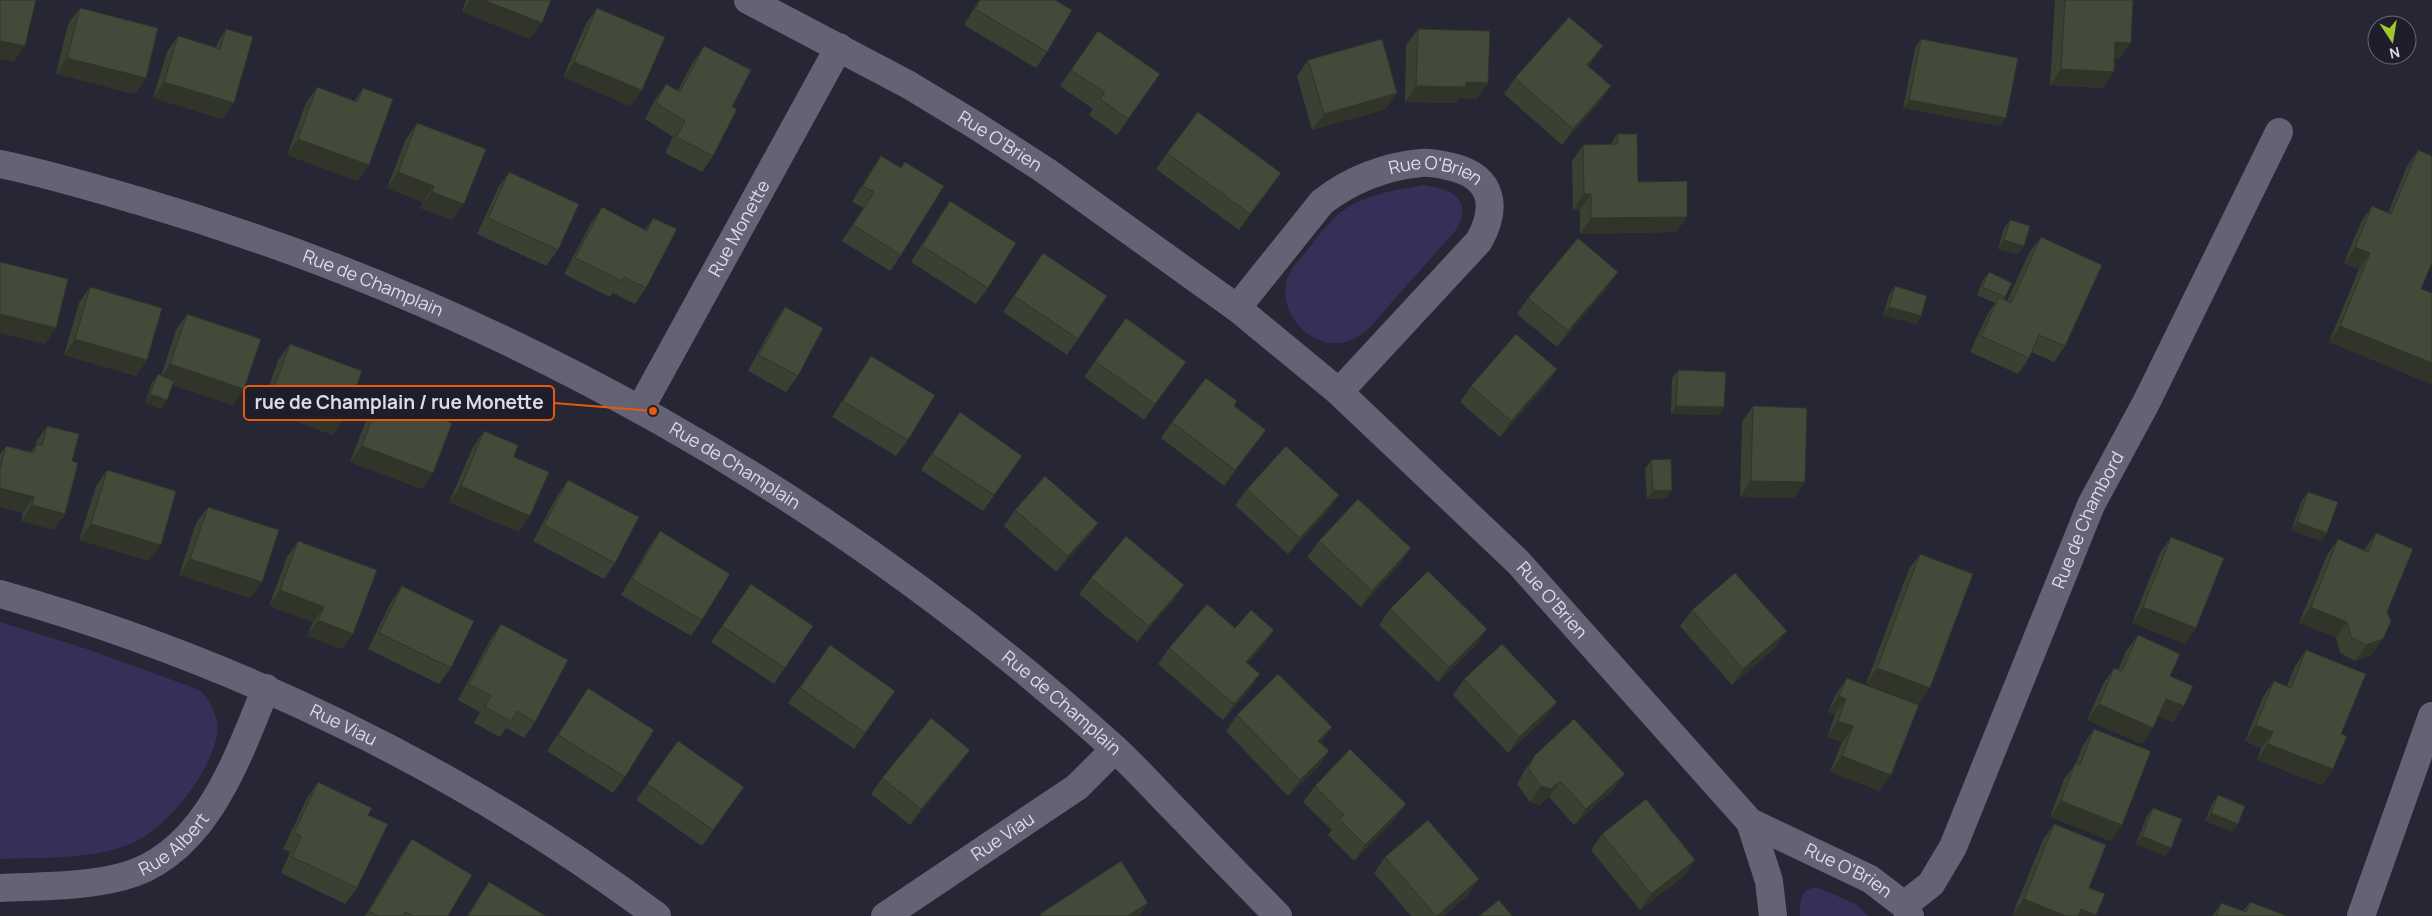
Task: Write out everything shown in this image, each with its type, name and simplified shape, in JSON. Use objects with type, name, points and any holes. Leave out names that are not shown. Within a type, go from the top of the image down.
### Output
[{"type":"street","name":"Rue O'Brien","points":[[748,0],[839,47],[958,115],[1046,171],[1237,308],[1339,392],[1518,562],[1750,822],[1870,879],[1907,910]]},
{"type":"street","name":"Rue Monette","points":[[640,409],[839,47]]},
{"type":"street","name":"Rue de Chambord","points":[[1907,910],[1931,884],[1952,847],[2091,505],[2147,401],[2279,132]]},
{"type":"street","name":"Rue O'Brien","points":[[1237,308],[1322,202],[1338,189],[1367,176],[1400,166],[1422,163],[1463,170],[1475,176],[1484,185],[1489,198],[1490,212],[1487,226],[1479,241],[1339,392]]},
{"type":"street","name":"Rue de Champlain","points":[[0,164],[72,182],[178,213],[297,253],[467,324],[596,384],[640,409],[766,484],[884,563],[987,641],[1115,749],[1278,916]]},
{"type":"street","name":"Rue Viau","points":[[0,594],[143,641],[266,688],[323,714],[471,793],[571,854],[657,916]]},
{"type":"street","name":"Rue Albert","points":[[0,888],[78,884],[122,877],[147,868],[171,851],[196,827],[216,798],[233,765],[266,688]]},
{"type":"street","points":[[2361,916],[2432,716]]},
{"type":"street","name":"Rue Viau","points":[[885,916],[1077,786],[1115,749]]},
{"type":"street","name":"Rue O'Brien","points":[[1750,822],[1769,881],[1773,916]]},
{"type":"shaded area","points":[[1423,185],[1443,189],[1457,197],[1463,210],[1456,230],[1376,321],[1359,336],[1345,342],[1331,343],[1318,340],[1306,333],[1289,311],[1286,283],[1291,270],[1331,221],[1350,206],[1380,194]]},
{"type":"shaded area","points":[[0,622],[87,649],[197,689],[208,699],[214,711],[218,730],[212,751],[195,785],[183,801],[155,829],[125,846],[95,854],[0,859]]},
{"type":"shaded area","points":[[1818,888],[1856,904],[1868,916],[1800,916],[1801,899],[1805,892]]},
{"type":"building","points":[[0,0],[36,0],[25,46],[0,41]]},
{"type":"building","points":[[483,0],[551,0],[542,23]]},
{"type":"building","points":[[980,0],[1055,0],[1072,10],[1047,52],[975,9]]},
{"type":"building","points":[[2065,0],[2133,0],[2131,43],[2115,42],[2114,72],[2061,69]]},
{"type":"building","points":[[80,8],[158,28],[146,78],[67,58]]},
{"type":"building","points":[[597,8],[665,37],[642,90],[574,62]]},
{"type":"building","points":[[1569,17],[1603,46],[1587,65],[1611,86],[1573,129],[1515,78]]},
{"type":"building","points":[[226,29],[253,37],[234,103],[164,82],[178,36],[220,49]]},
{"type":"building","points":[[1418,29],[1490,31],[1488,83],[1466,82],[1466,87],[1416,86]]},
{"type":"building","points":[[1098,31],[1160,74],[1128,119],[1100,99],[1105,93],[1071,70]]},
{"type":"building","points":[[1382,39],[1397,93],[1324,114],[1308,60]]},
{"type":"building","points":[[1921,39],[2018,58],[2006,118],[1909,100]]},
{"type":"building","points":[[704,46],[751,70],[732,107],[737,109],[713,156],[676,137],[685,121],[656,103],[666,84],[680,92]]},
{"type":"building","points":[[317,87],[357,102],[363,88],[393,99],[369,165],[298,139]]},
{"type":"building","points":[[1198,112],[1281,173],[1250,214],[1167,153]]},
{"type":"building","points":[[417,123],[486,149],[464,204],[432,192],[434,186],[398,172]]},
{"type":"building","points":[[1617,134],[1637,134],[1638,182],[1687,181],[1687,217],[1591,218],[1591,194],[1584,194],[1583,145],[1618,144]]},
{"type":"building","points":[[2418,150],[2432,156],[2432,263],[2421,289],[2432,293],[2432,363],[2340,326],[2370,253],[2355,247],[2372,206],[2391,214]]},
{"type":"building","points":[[881,156],[901,168],[905,162],[944,186],[901,255],[853,225],[874,192],[863,186]]},
{"type":"building","points":[[509,172],[579,204],[558,250],[488,218]]},
{"type":"building","points":[[950,201],[1016,243],[988,288],[922,246]]},
{"type":"building","points":[[602,207],[647,231],[653,218],[677,229],[646,288],[624,277],[622,281],[575,258]]},
{"type":"building","points":[[2010,220],[2030,226],[2024,246],[2004,240]]},
{"type":"building","points":[[2041,237],[2102,265],[2065,346],[2039,335],[2029,358],[1981,336],[1999,297],[2011,303]]},
{"type":"building","points":[[1578,238],[1618,272],[1568,331],[1528,298]]},
{"type":"building","points":[[1043,253],[1107,296],[1078,339],[1014,296]]},
{"type":"building","points":[[0,262],[68,279],[56,328],[0,314]]},
{"type":"building","points":[[1989,272],[2012,283],[2005,297],[1982,287]]},
{"type":"building","points":[[1895,286],[1927,296],[1921,316],[1889,307]]},
{"type":"building","points":[[90,287],[162,308],[147,360],[75,339]]},
{"type":"building","points":[[785,307],[823,328],[798,376],[759,355]]},
{"type":"building","points":[[187,314],[261,339],[244,389],[170,364]]},
{"type":"building","points":[[1126,318],[1186,362],[1155,404],[1095,361]]},
{"type":"building","points":[[1516,334],[1557,369],[1511,421],[1471,386]]},
{"type":"building","points":[[290,344],[362,371],[344,419],[272,393]]},
{"type":"building","points":[[871,356],[935,395],[908,440],[843,401]]},
{"type":"building","points":[[1678,370],[1726,372],[1724,407],[1676,406]]},
{"type":"building","points":[[158,374],[174,381],[167,400],[150,394]]},
{"type":"building","points":[[1206,378],[1237,401],[1234,406],[1266,430],[1235,470],[1172,422]]},
{"type":"building","points":[[384,386],[416,398],[412,408],[452,423],[433,473],[362,446]]},
{"type":"building","points":[[1753,406],[1807,408],[1805,482],[1751,481]]},
{"type":"building","points":[[960,412],[1022,456],[994,495],[932,454]]},
{"type":"building","points":[[47,426],[79,434],[72,461],[78,463],[65,514],[32,505],[34,497],[0,488],[0,468],[6,446],[34,453],[37,444],[42,445]]},
{"type":"building","points":[[484,431],[518,445],[514,457],[549,472],[530,516],[461,486]]},
{"type":"building","points":[[1286,446],[1339,495],[1300,538],[1247,489]]},
{"type":"building","points":[[1671,459],[1672,490],[1653,491],[1651,460]]},
{"type":"building","points":[[107,470],[176,491],[161,545],[91,524]]},
{"type":"building","points":[[1045,476],[1098,523],[1068,556],[1015,510]]},
{"type":"building","points":[[568,480],[639,517],[615,563],[544,525]]},
{"type":"building","points":[[2308,492],[2338,502],[2327,533],[2297,522]]},
{"type":"building","points":[[1358,499],[1411,548],[1372,591],[1319,541]]},
{"type":"building","points":[[208,507],[279,530],[262,582],[190,559]]},
{"type":"building","points":[[660,531],[730,574],[702,620],[632,579]]},
{"type":"building","points":[[2376,533],[2413,549],[2387,612],[2391,621],[2383,639],[2366,645],[2351,637],[2347,622],[2311,607],[2338,539],[2368,552]]},
{"type":"building","points":[[1126,536],[1184,585],[1149,626],[1091,578]]},
{"type":"building","points":[[2171,537],[2224,558],[2196,628],[2143,607]]},
{"type":"building","points":[[298,541],[377,570],[353,634],[318,620],[324,607],[280,590]]},
{"type":"building","points":[[1920,554],[1973,574],[1930,688],[1877,668]]},
{"type":"building","points":[[1428,571],[1487,629],[1449,667],[1390,609]]},
{"type":"building","points":[[1735,573],[1787,631],[1743,669],[1692,610]]},
{"type":"building","points":[[751,584],[813,626],[785,668],[722,626]]},
{"type":"building","points":[[402,586],[474,621],[451,668],[379,633]]},
{"type":"building","points":[[1207,604],[1235,628],[1251,610],[1274,630],[1246,662],[1260,674],[1234,704],[1169,648]]},
{"type":"building","points":[[501,624],[568,660],[535,722],[517,711],[511,721],[485,707],[491,696],[469,684]]},
{"type":"building","points":[[2138,635],[2180,654],[2170,676],[2193,686],[2184,706],[2166,699],[2153,728],[2099,704],[2114,668],[2122,671]]},
{"type":"building","points":[[1502,644],[1557,702],[1519,737],[1464,679]]},
{"type":"building","points":[[830,645],[895,691],[865,733],[800,688]]},
{"type":"building","points":[[2306,650],[2366,674],[2341,734],[2347,736],[2333,769],[2268,744],[2273,732],[2256,725],[2274,681],[2291,688]]},
{"type":"building","points":[[1278,674],[1332,727],[1318,741],[1329,751],[1300,780],[1237,715]]},
{"type":"building","points":[[1847,678],[1919,705],[1891,775],[1842,756],[1853,726],[1838,721],[1846,699],[1839,696]]},
{"type":"building","points":[[588,688],[654,730],[625,777],[558,735]]},
{"type":"building","points":[[931,718],[970,750],[921,809],[882,778]]},
{"type":"building","points":[[1574,719],[1625,774],[1586,809],[1560,781],[1551,789],[1541,786],[1528,768],[1535,755]]},
{"type":"building","points":[[2094,729],[2151,751],[2122,825],[2061,801],[2075,763],[2080,765]]},
{"type":"building","points":[[678,741],[744,787],[713,830],[647,784]]},
{"type":"building","points":[[1350,749],[1406,804],[1365,845],[1339,819],[1344,815],[1315,786]]},
{"type":"building","points":[[318,782],[372,808],[368,815],[388,824],[357,888],[292,857],[301,836],[294,833]]},
{"type":"building","points":[[2218,795],[2245,806],[2238,824],[2211,813]]},
{"type":"building","points":[[1646,799],[1695,860],[1651,894],[1602,834]]},
{"type":"building","points":[[2153,808],[2182,819],[2171,848],[2142,836]]},
{"type":"building","points":[[1428,820],[1479,879],[1437,916],[1385,857]]},
{"type":"building","points":[[2054,824],[2106,845],[2089,888],[2105,894],[2096,915],[2081,909],[2078,916],[2066,916],[2024,899]]},
{"type":"building","points":[[412,839],[472,875],[448,916],[413,916],[406,912],[403,916],[377,916],[369,911]]},
{"type":"building","points":[[1121,861],[1148,903],[1128,916],[1041,916],[1040,914]]},
{"type":"building","points":[[489,882],[546,916],[468,916]]},
{"type":"building","points":[[1499,900],[1512,916],[1479,916]]},
{"type":"building","points":[[2250,902],[2287,916],[2216,916],[2221,903],[2246,912]]},
{"type":"place","name":"rue de Champlain / rue Monette","points":[[653,411]]}]
